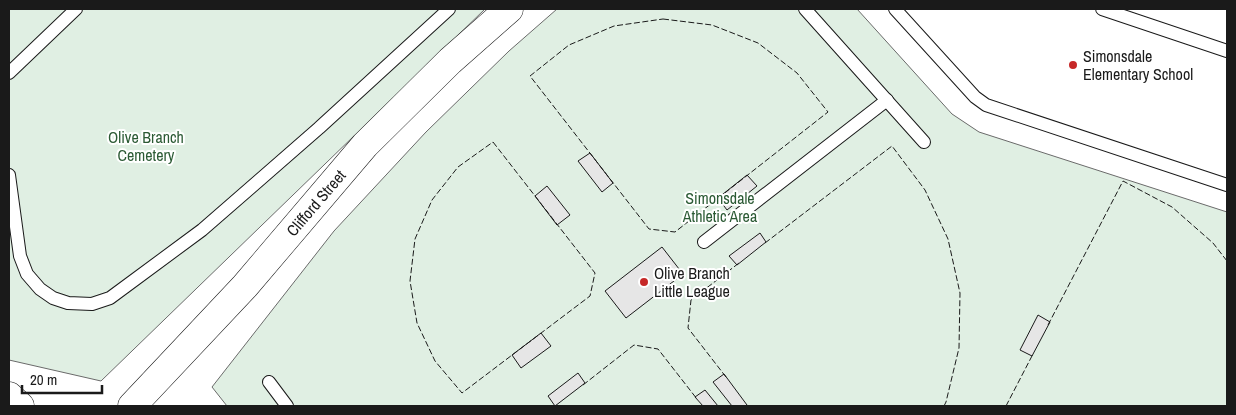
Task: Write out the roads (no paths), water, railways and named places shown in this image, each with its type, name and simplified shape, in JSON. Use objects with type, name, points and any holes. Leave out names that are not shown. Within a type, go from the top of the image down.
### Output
[{"type":"street","name":"Clifford Street","points":[[132,406],[244,286],[364,146],[450,61],[509,9]]},
{"type":"street","points":[[9,396],[20,406]]},
{"type":"lane","points":[[9,73],[76,9]]},
{"type":"lane","points":[[9,175],[20,256],[27,274],[40,289],[53,298],[68,303],[92,304],[110,298],[202,230],[449,9]]},
{"type":"lane","points":[[805,9],[924,142]]},
{"type":"lane","points":[[895,9],[975,97],[986,104],[1227,185]]},
{"type":"lane","points":[[1102,9],[1227,51]]},
{"type":"lane","points":[[704,242],[886,100]]},
{"type":"lane","points":[[268,382],[287,406]]},
{"type":"place","name":"Simonsdale Elementary School","points":[[1073,65]]},
{"type":"place","name":"Olive Branch Little League","points":[[644,282]]},
{"type":"park label","name":"Olive Branch Cemetery","points":[[146,146]]},
{"type":"park label","name":"Simonsdale Athletic Area","points":[[720,207]]}]
